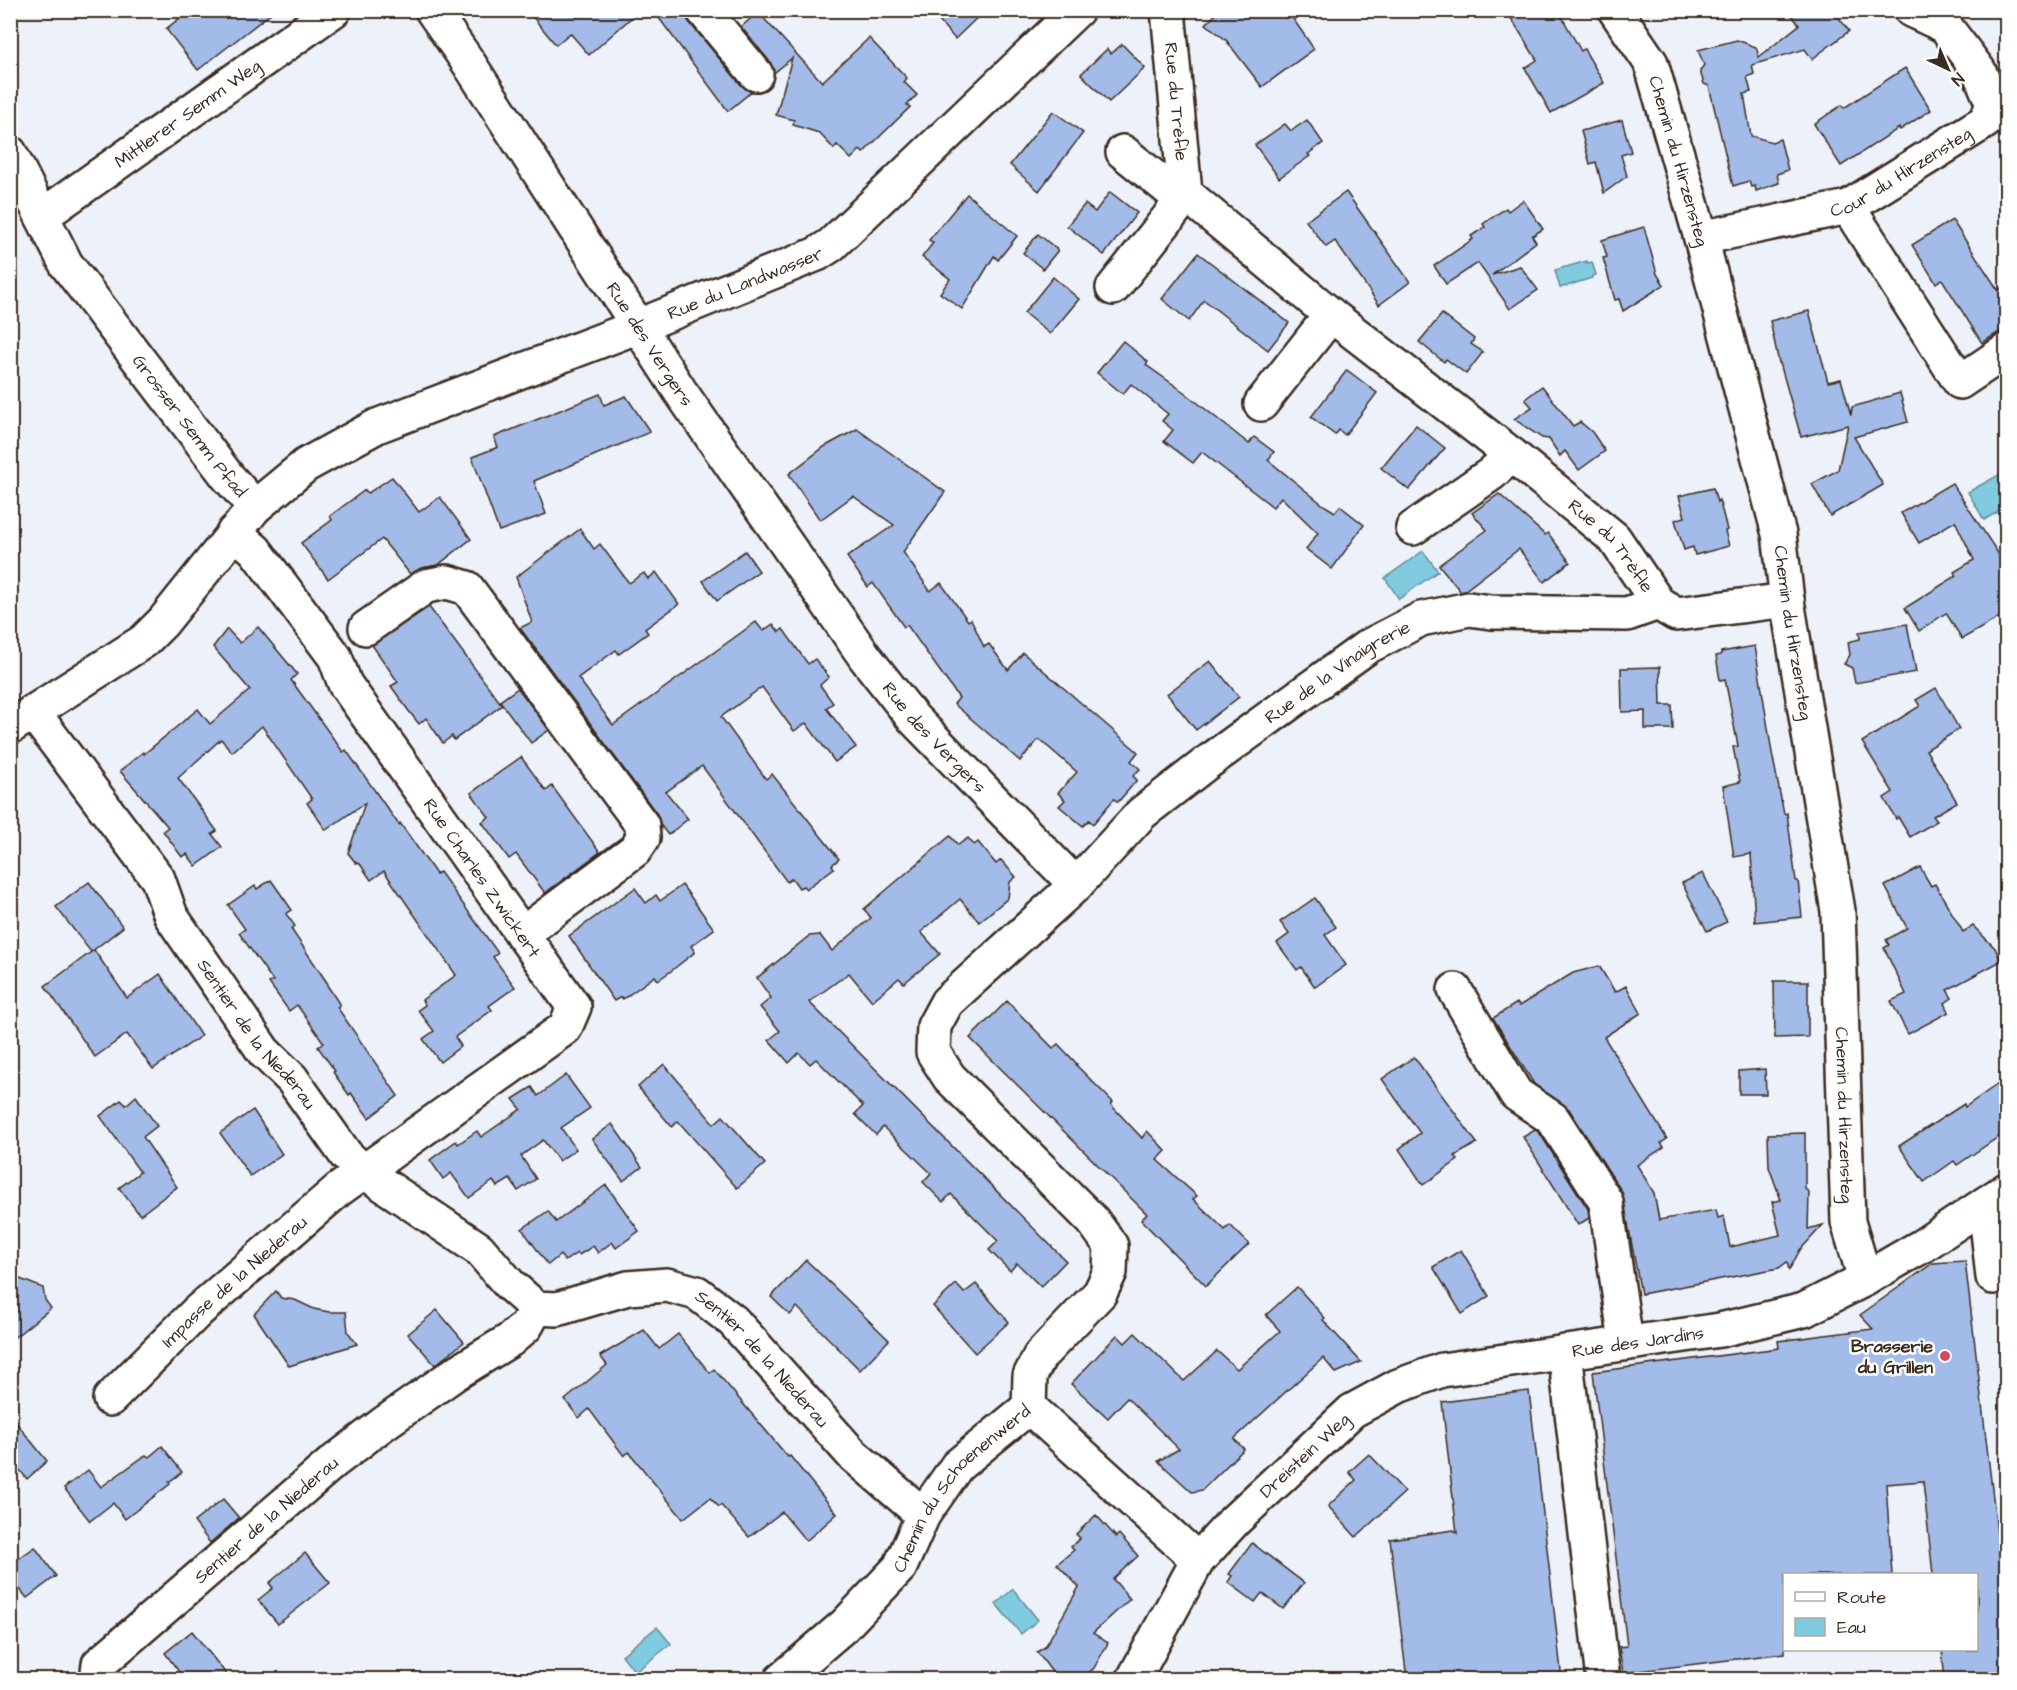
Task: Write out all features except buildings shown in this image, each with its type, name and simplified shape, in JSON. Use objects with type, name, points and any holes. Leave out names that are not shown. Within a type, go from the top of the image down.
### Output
[{"type":"street","name":"Mittlerer Semm Weg","points":[[42,216],[334,10]]},
{"type":"street","name":"Rue des Vergers","points":[[432,10],[468,62],[680,391],[865,657],[913,718],[1076,885]]},
{"type":"street","points":[[703,10],[756,74]]},
{"type":"street","name":"Rue du Landwasser","points":[[255,507],[306,465],[377,426],[639,326],[817,254],[831,245],[1077,10]]},
{"type":"street","name":"Rue du Trèfle","points":[[1168,10],[1185,193]]},
{"type":"street","name":"Chemin du Hirzensteg","points":[[1616,10],[1651,63],[1701,238],[1779,534],[1787,600],[1838,911],[1848,1222],[1864,1280]]},
{"type":"street","name":"Cour du Hirzensteg","points":[[1701,238],[1848,207],[1986,121],[1992,104],[1979,71],[1945,26],[1911,10]]},
{"type":"street","name":"Rue du Trèfle","points":[[1123,152],[1170,190],[1185,193],[1331,315],[1512,455],[1614,538],[1658,603],[1676,614],[1787,600]]},
{"type":"street","name":"Grosser Semm Pfad","points":[[10,153],[66,264],[228,477],[255,507],[164,622],[144,640],[22,720]]},
{"type":"street","points":[[1113,288],[1177,207],[1185,193]]},
{"type":"street","points":[[1848,207],[1960,382],[2007,351]]},
{"type":"street","points":[[1261,404],[1331,315]]},
{"type":"street","points":[[1413,528],[1491,474],[1512,455]]},
{"type":"street","name":"Rue Charles Zwickert","points":[[234,532],[255,550],[335,657],[345,684],[573,1007],[565,1028],[363,1171]]},
{"type":"street","points":[[366,628],[426,586],[447,582],[467,588],[642,825],[643,838],[635,850],[522,934]]},
{"type":"street","name":"Rue de la Vinaigrerie","points":[[1076,885],[1142,813],[1208,762],[1374,643],[1421,620],[1469,609],[1491,612],[1628,614],[1658,603]]},
{"type":"street","name":"Sentier de la Niederau","points":[[22,720],[158,879],[171,916],[264,1052],[292,1078],[346,1155],[363,1171],[479,1249],[509,1284],[536,1308],[557,1309],[628,1288],[667,1285],[698,1293],[733,1320],[852,1455],[922,1515]]},
{"type":"street","points":[[1029,1407],[1030,1376],[1040,1356],[1100,1293],[1110,1272],[1111,1246],[1093,1221],[949,1077],[933,1052],[934,1026],[947,1002],[1076,885]]},
{"type":"street","points":[[1455,990],[1516,1094],[1553,1119],[1606,1202],[1626,1343]]},
{"type":"street","name":"Impasse de la Niederau","points":[[110,1399],[198,1311],[363,1171]]},
{"type":"street","points":[[1993,1277],[1996,1197]]},
{"type":"street","name":"Rue des Jardins","points":[[1603,1680],[1565,1352],[1720,1330],[1804,1310],[1864,1280],[1922,1246],[1996,1197]]},
{"type":"street","name":"Sentier de la Niederau","points":[[97,1680],[99,1664],[332,1463],[456,1373],[510,1340],[526,1326],[536,1308]]},
{"type":"street","name":"Dreistein Weg","points":[[1133,1680],[1198,1560],[1234,1521],[1352,1411],[1398,1386],[1442,1370],[1565,1352]]},
{"type":"street","name":"Chemin du Schoenenwerd","points":[[781,1680],[845,1625],[900,1567],[922,1515],[957,1466],[1029,1407],[1198,1560]]},
{"type":"water","points":[[1587,261],[1587,263],[1592,262],[1596,275],[1560,288],[1555,270]]},
{"type":"water","points":[[2006,471],[2006,507],[1984,520],[1968,492]]},
{"type":"water","points":[[1423,551],[1438,571],[1399,599],[1385,578]]},
{"type":"water","points":[[1013,1589],[1038,1620],[1021,1634],[996,1604]]},
{"type":"water","points":[[657,1627],[671,1644],[635,1672],[622,1655]]},
{"type":"place","name":"Brasserie du Grillen","points":[[1945,1356]]}]
